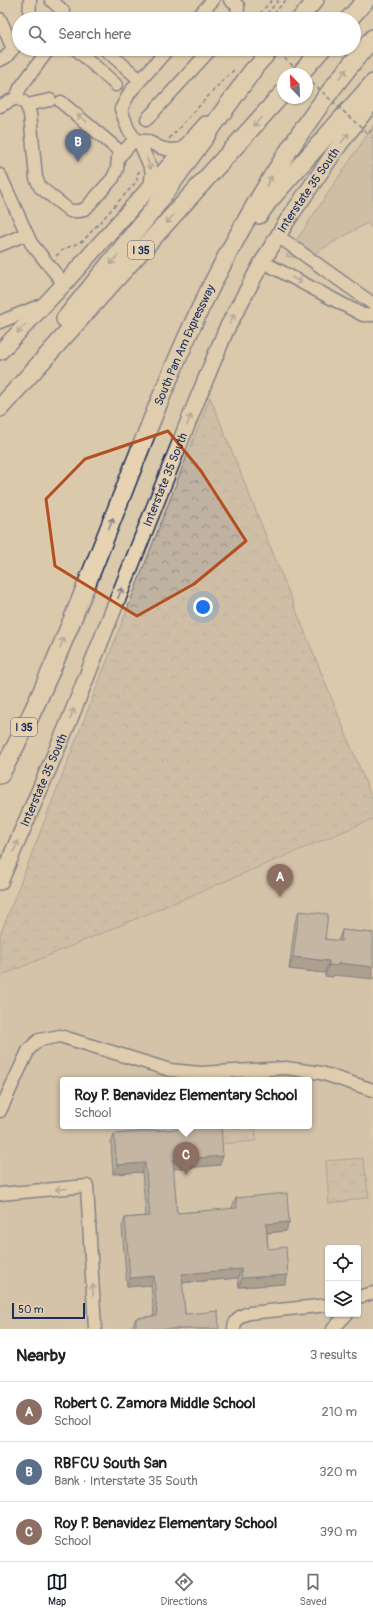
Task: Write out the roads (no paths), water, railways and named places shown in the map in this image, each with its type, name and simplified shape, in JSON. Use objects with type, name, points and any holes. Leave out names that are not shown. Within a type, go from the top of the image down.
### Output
[{"type":"highway","points":[[355,12],[366,0]]},
{"type":"highway","name":"South Pan Am Expressway","points":[[361,53],[373,38]]},
{"type":"highway","points":[[306,68],[316,56]]},
{"type":"highway","name":"South Pan Am Expressway","points":[[0,775],[48,680],[179,356],[210,288],[239,231],[279,164],[319,105],[358,56]]},
{"type":"highway","points":[[14,393],[52,335],[152,211],[253,70]]},
{"type":"highway","points":[[210,288],[268,202],[373,83]]},
{"type":"highway","name":"I 35","points":[[0,408],[277,100]]},
{"type":"main road","points":[[305,12],[316,0]]},
{"type":"main road","points":[[0,352],[64,284],[266,56]]},
{"type":"main road","name":"Interstate 35 South","points":[[0,882],[67,726],[226,330],[262,262],[278,236],[315,179],[373,101]]},
{"type":"street","points":[[29,12],[30,0]]},
{"type":"street","points":[[51,0],[62,12]]},
{"type":"street","points":[[202,12],[213,0]]},
{"type":"street","points":[[230,0],[238,6],[238,12]]},
{"type":"street","points":[[0,19],[12,38]]},
{"type":"street","points":[[0,60],[6,57],[12,50]]},
{"type":"street","points":[[0,106],[16,98],[20,88],[44,56]]},
{"type":"street","points":[[84,56],[116,85]]},
{"type":"street","points":[[113,56],[140,80]]},
{"type":"street","points":[[150,188],[152,171],[137,140],[128,129],[121,109],[130,92],[162,56]]},
{"type":"street","points":[[147,119],[205,56]]},
{"type":"street","points":[[16,98],[23,100],[27,105],[30,114],[36,178],[40,187],[70,211],[80,211],[86,208],[113,178],[117,169],[118,158],[137,140],[147,141],[157,147],[170,150],[185,149]]},
{"type":"street","points":[[27,105],[55,101],[122,153]]},
{"type":"street","points":[[0,175],[26,234],[38,253],[64,284]]},
{"type":"street","points":[[0,246],[26,234]]},
{"type":"street","points":[[278,236],[373,304]]},
{"type":"street","points":[[262,262],[363,314],[373,315]]},
{"type":"street","points":[[0,322],[45,303]]},
{"type":"street","points":[[0,1111],[29,1049],[39,1040],[60,1036],[170,1070],[200,1073],[286,1068],[321,1073],[373,1090]]},
{"type":"street","points":[[0,1194],[87,1186],[95,1329]]},
{"type":"street","points":[[234,1329],[237,1320],[242,1315],[249,1313],[325,1305]]},
{"type":"street","points":[[333,1329],[344,1317]]},
{"type":"place","name":"RBFCU South San","points":[[78,162]]},
{"type":"place","name":"Robert C. Zamora Middle School","points":[[280,897]]},
{"type":"place","name":"Roy P. Benavidez Elementary School","points":[[186,1175]]}]
